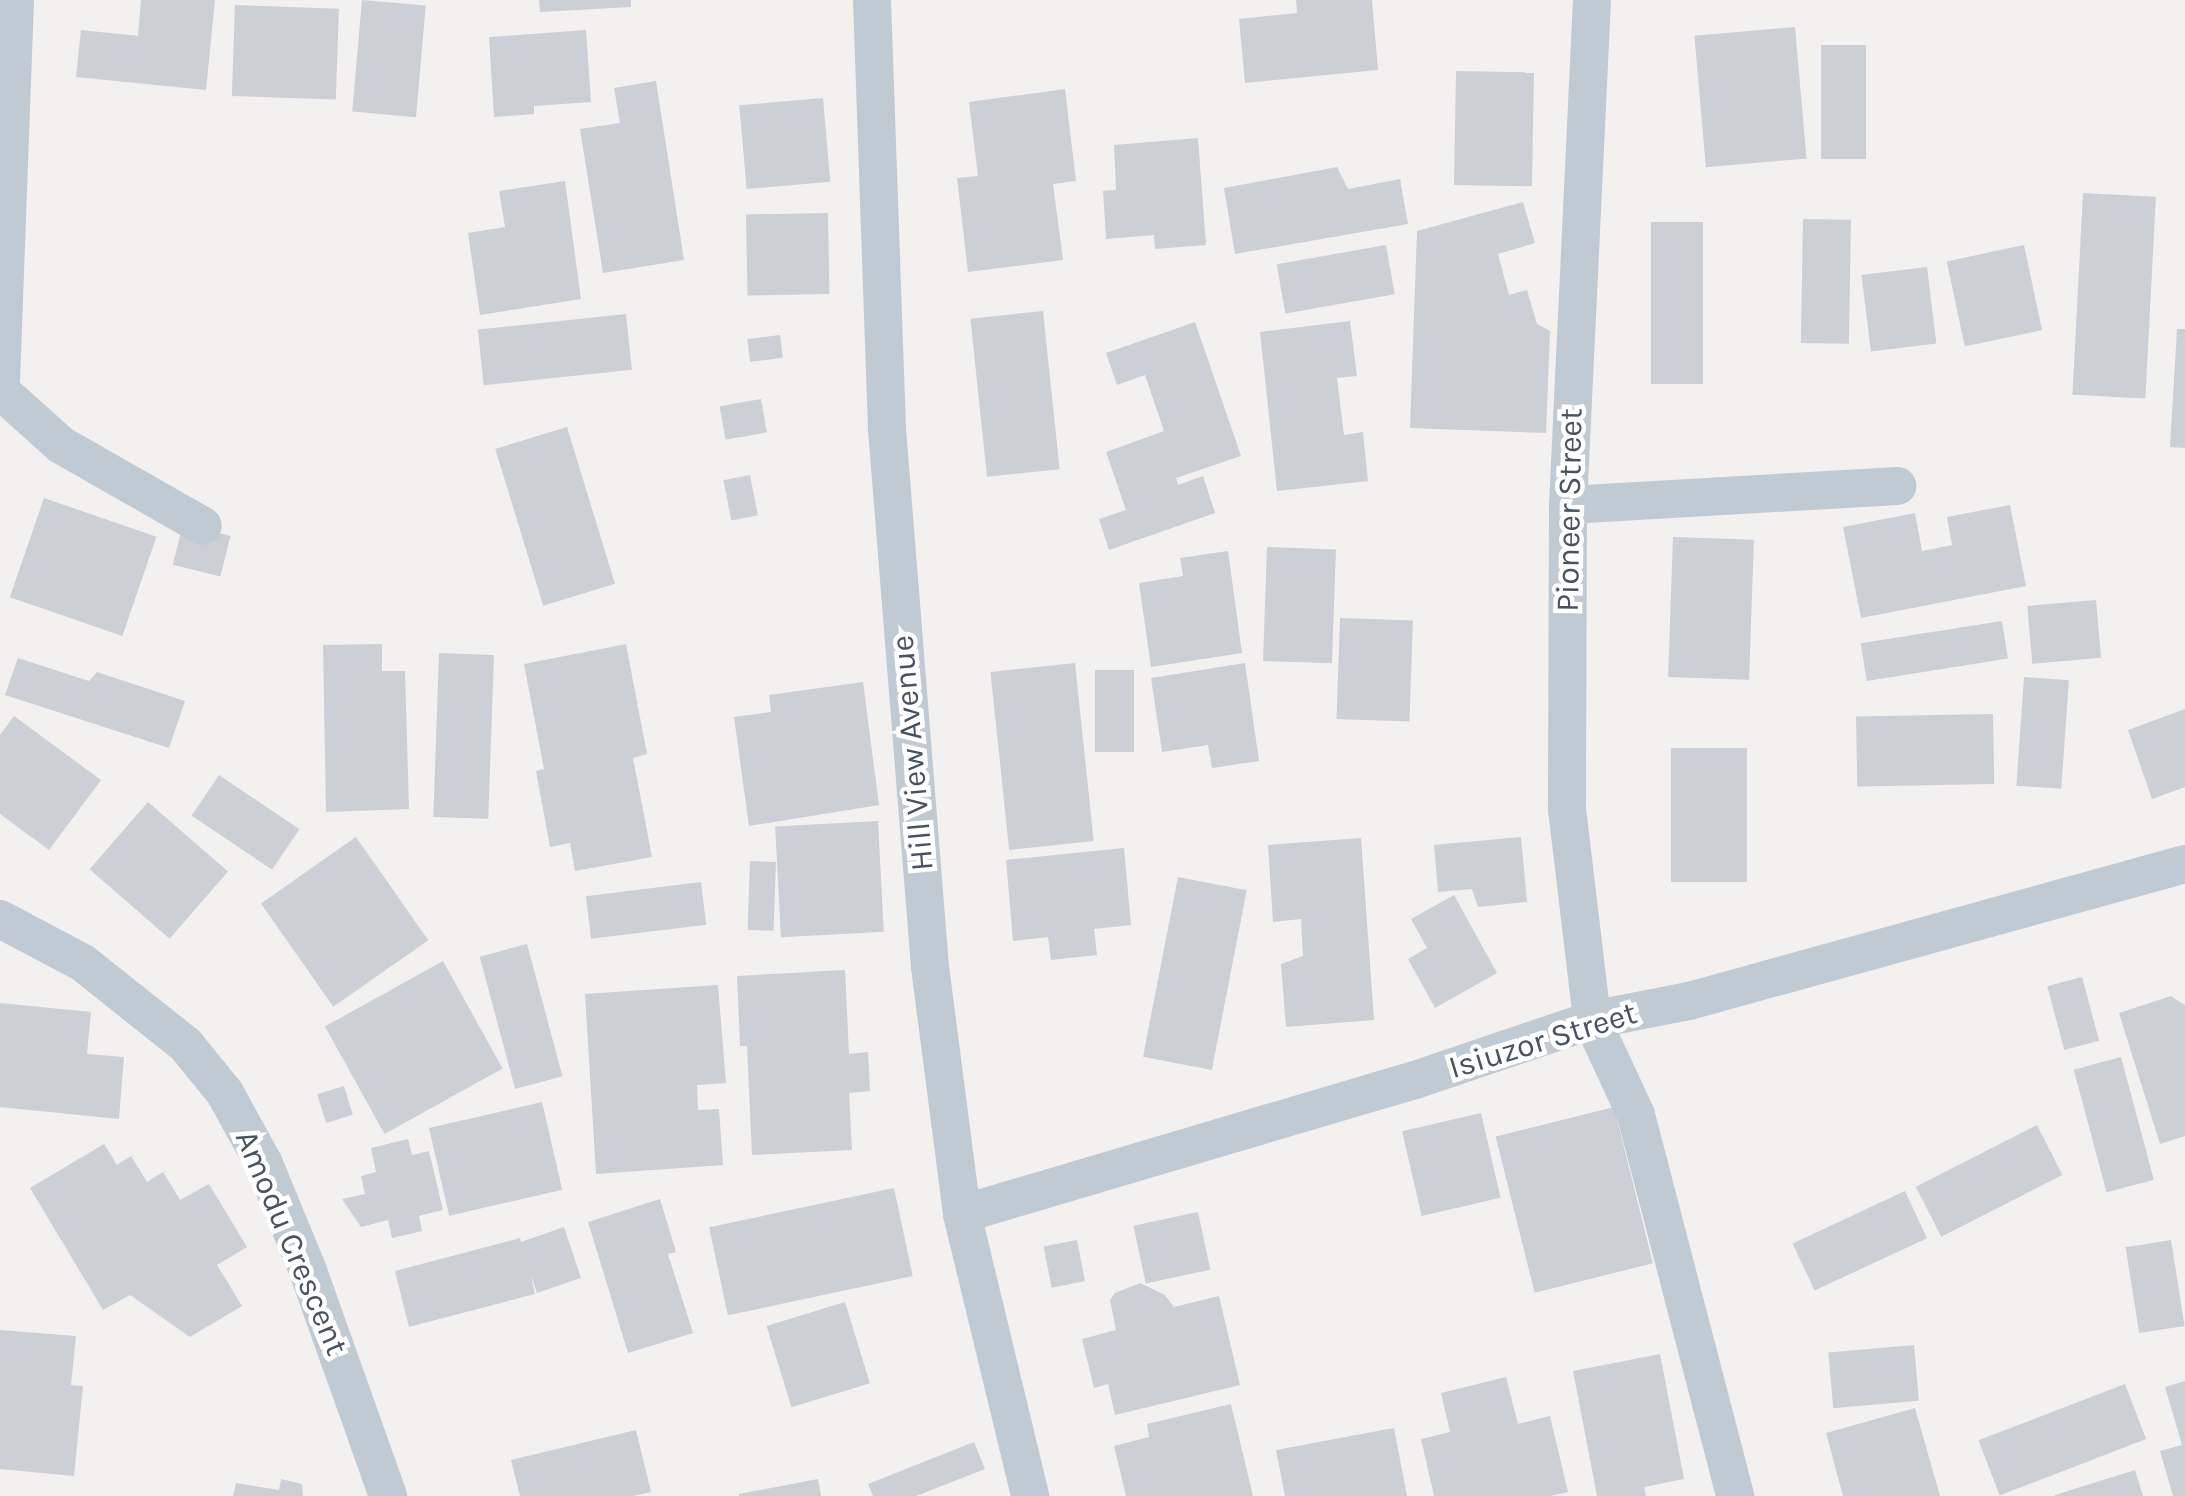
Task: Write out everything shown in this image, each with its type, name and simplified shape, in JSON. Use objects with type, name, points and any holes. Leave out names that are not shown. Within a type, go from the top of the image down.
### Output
[{"type":"street","points":[[15,0],[0,391],[61,445],[203,526]]},
{"type":"street","name":"Hill View Avenue","points":[[872,0],[887,429],[930,966],[962,1214],[1030,1496]]},
{"type":"street","name":"Pioneer Street","points":[[1592,0],[1568,505],[1568,809],[1592,1020],[1636,1115],[1735,1496]]},
{"type":"street","points":[[1568,505],[1896,486]]},
{"type":"street","name":"Isiuzor Street","points":[[962,1214],[1416,1080],[1592,1020],[1689,1001],[2185,864]]},
{"type":"street","name":"Amodu Crescent","points":[[0,920],[83,963],[186,1045],[225,1093],[264,1164],[308,1271],[388,1496]]},
{"type":"building","points":[[141,0],[215,0],[206,90],[76,77],[81,30],[138,36]]},
{"type":"building","points":[[362,0],[426,6],[416,117],[352,112]]},
{"type":"building","points":[[539,0],[631,0],[631,7],[540,12]]},
{"type":"building","points":[[1296,0],[1372,0],[1378,70],[1245,83],[1239,19],[1297,13]]},
{"type":"building","points":[[235,5],[339,9],[336,100],[232,96]]},
{"type":"building","points":[[1795,27],[1807,158],[1706,167],[1694,36]]},
{"type":"building","points":[[586,30],[591,102],[534,106],[534,114],[494,117],[489,37]]},
{"type":"building","points":[[1821,45],[1866,45],[1866,159],[1821,159]]},
{"type":"building","points":[[1456,71],[1534,72],[1532,186],[1454,185]]},
{"type":"building","points":[[656,81],[684,260],[603,273],[580,129],[620,123],[614,88]]},
{"type":"building","points":[[1065,89],[1076,181],[1053,184],[1063,260],[968,272],[957,178],[978,176],[969,102]]},
{"type":"building","points":[[823,98],[830,182],[747,189],[739,105]]},
{"type":"building","points":[[1198,138],[1206,245],[1155,249],[1154,235],[1106,239],[1103,191],[1116,190],[1114,145]]},
{"type":"building","points":[[1337,167],[1348,189],[1400,179],[1408,224],[1235,254],[1224,188]]},
{"type":"building","points":[[565,181],[581,299],[480,315],[468,233],[505,227],[499,191]]},
{"type":"building","points":[[2083,193],[2156,197],[2145,399],[2072,395]]},
{"type":"building","points":[[1523,202],[1535,243],[1498,254],[1509,295],[1527,290],[1537,324],[1550,331],[1546,433],[1410,428],[1417,231]]},
{"type":"building","points":[[828,213],[829,294],[747,295],[746,214]]},
{"type":"building","points":[[1803,219],[1851,220],[1849,344],[1801,343]]},
{"type":"building","points":[[1651,222],[1703,222],[1703,384],[1651,384]]},
{"type":"building","points":[[1386,245],[1395,294],[1285,314],[1277,264]]},
{"type":"building","points":[[2024,245],[2042,330],[1965,347],[1947,261]]},
{"type":"building","points":[[1927,267],[1936,343],[1871,351],[1861,275]]},
{"type":"building","points":[[1043,311],[1060,469],[987,477],[970,319]]},
{"type":"building","points":[[626,314],[632,370],[484,385],[478,330]]},
{"type":"building","points":[[1350,321],[1357,376],[1337,378],[1344,435],[1363,432],[1368,481],[1277,491],[1260,332]]},
{"type":"building","points":[[1195,322],[1241,456],[1176,478],[1178,485],[1203,476],[1215,513],[1109,550],[1099,519],[1126,510],[1106,452],[1164,431],[1145,375],[1117,385],[1106,353]]},
{"type":"building","points":[[2177,329],[2185,329],[2185,448],[2170,447]]},
{"type":"building","points":[[780,335],[783,358],[750,362],[747,339]]},
{"type":"building","points":[[761,399],[767,432],[726,440],[720,406]]},
{"type":"building","points":[[567,427],[615,584],[543,606],[495,449]]},
{"type":"building","points":[[750,475],[758,515],[731,520],[723,480]]},
{"type":"building","points":[[44,498],[157,537],[122,636],[10,597]]},
{"type":"building","points":[[2010,505],[2026,586],[1861,618],[1843,527],[1915,513],[1922,551],[1952,545],[1947,517]]},
{"type":"building","points":[[183,524],[231,536],[220,577],[173,565]]},
{"type":"building","points":[[1673,537],[1754,540],[1749,680],[1668,677]]},
{"type":"building","points":[[1267,547],[1336,549],[1332,663],[1263,661]]},
{"type":"building","points":[[1228,551],[1242,653],[1151,667],[1139,583],[1183,576],[1180,558]]},
{"type":"building","points":[[2096,600],[2101,658],[2032,664],[2027,606]]},
{"type":"building","points":[[1340,618],[1413,621],[1409,721],[1336,719]]},
{"type":"building","points":[[2002,621],[2008,659],[1867,681],[1861,643]]},
{"type":"building","points":[[382,644],[382,671],[405,671],[409,809],[326,812],[323,645]]},
{"type":"building","points":[[626,644],[647,754],[633,758],[652,857],[575,871],[570,843],[550,847],[536,771],[544,769],[524,664]]},
{"type":"building","points":[[439,653],[494,655],[488,819],[433,817]]},
{"type":"building","points":[[18,658],[89,681],[97,672],[185,701],[169,748],[5,695]]},
{"type":"building","points":[[1075,663],[1094,841],[1009,850],[990,672]]},
{"type":"building","points":[[1245,663],[1259,761],[1212,768],[1208,745],[1162,752],[1151,678]]},
{"type":"building","points":[[1095,670],[1134,670],[1134,752],[1095,752]]},
{"type":"building","points":[[2024,677],[2069,680],[2061,789],[2016,786]]},
{"type":"building","points":[[863,682],[879,805],[749,826],[734,717],[771,712],[769,695]]},
{"type":"building","points":[[2185,709],[2185,787],[2152,799],[2128,730]]},
{"type":"building","points":[[1993,714],[1994,784],[1857,786],[1856,716]]},
{"type":"building","points":[[14,716],[101,780],[49,850],[0,814],[0,735]]},
{"type":"building","points":[[1671,748],[1747,748],[1747,882],[1671,882]]},
{"type":"building","points":[[219,775],[299,829],[272,870],[192,816]]},
{"type":"building","points":[[148,802],[228,872],[170,939],[90,869]]},
{"type":"building","points":[[878,821],[884,932],[781,937],[775,826]]},
{"type":"building","points":[[356,837],[428,940],[333,1007],[261,904]]},
{"type":"building","points":[[1521,837],[1527,902],[1478,907],[1472,889],[1438,892],[1434,845]]},
{"type":"building","points":[[1361,838],[1374,1020],[1286,1027],[1281,964],[1303,956],[1301,919],[1273,922],[1268,845]]},
{"type":"building","points":[[1124,848],[1131,925],[1094,929],[1097,955],[1051,960],[1048,937],[1013,941],[1006,860]]},
{"type":"building","points":[[750,861],[776,862],[774,931],[748,930]]},
{"type":"building","points":[[1178,877],[1247,890],[1212,1070],[1143,1057]]},
{"type":"building","points":[[701,882],[706,925],[591,939],[586,896]]},
{"type":"building","points":[[1454,895],[1497,973],[1435,1008],[1408,959],[1427,948],[1411,919]]},
{"type":"building","points":[[527,944],[562,1076],[515,1089],[480,957]]},
{"type":"building","points":[[443,961],[503,1069],[385,1134],[325,1026]]},
{"type":"building","points":[[845,970],[849,1054],[868,1052],[870,1091],[849,1093],[852,1150],[752,1155],[747,1046],[740,1046],[737,976]]},
{"type":"building","points":[[2082,977],[2099,1041],[2064,1050],[2047,986]]},
{"type":"building","points":[[718,985],[726,1083],[697,1085],[698,1110],[719,1109],[723,1165],[596,1174],[585,994]]},
{"type":"building","points":[[2171,996],[2185,1005],[2185,1136],[2160,1144],[2119,1013]]},
{"type":"building","points":[[0,1003],[91,1012],[87,1054],[124,1057],[119,1119],[0,1107]]},
{"type":"building","points":[[2121,1057],[2154,1180],[2107,1192],[2074,1070]]},
{"type":"building","points":[[344,1086],[353,1115],[326,1123],[317,1094]]},
{"type":"building","points":[[542,1102],[562,1190],[449,1216],[429,1128]]},
{"type":"building","points":[[1614,1107],[1653,1263],[1535,1293],[1496,1137]]},
{"type":"building","points":[[1481,1113],[1501,1198],[1422,1216],[1402,1131]]},
{"type":"building","points":[[2037,1125],[2062,1175],[1941,1237],[1916,1187]]},
{"type":"building","points":[[408,1139],[412,1155],[429,1151],[443,1210],[419,1216],[422,1231],[392,1238],[388,1220],[361,1227],[342,1199],[365,1194],[361,1176],[376,1172],[371,1148]]},
{"type":"building","points":[[104,1144],[117,1165],[131,1156],[147,1182],[163,1172],[180,1200],[209,1184],[247,1247],[217,1265],[242,1306],[190,1337],[130,1295],[103,1310],[30,1188]]},
{"type":"building","points":[[894,1188],[913,1276],[728,1315],[709,1227]]},
{"type":"building","points":[[1905,1191],[1927,1238],[1815,1291],[1793,1243]]},
{"type":"building","points":[[660,1199],[676,1252],[668,1254],[693,1333],[628,1353],[588,1222]]},
{"type":"building","points":[[1198,1212],[1210,1270],[1146,1283],[1133,1226]]},
{"type":"building","points":[[564,1227],[581,1278],[537,1293],[531,1276],[535,1294],[409,1327],[395,1271],[520,1238],[521,1242]]},
{"type":"building","points":[[1077,1240],[1085,1281],[1052,1288],[1044,1246]]},
{"type":"building","points":[[2171,1240],[2185,1326],[2139,1333],[2126,1247]]},
{"type":"building","points":[[1140,1283],[1165,1295],[1174,1307],[1219,1296],[1240,1385],[1115,1415],[1108,1384],[1094,1388],[1082,1339],[1116,1330],[1110,1300],[1115,1293]]},
{"type":"building","points":[[845,1302],[870,1383],[791,1407],[767,1326]]},
{"type":"building","points":[[0,1330],[76,1336],[71,1385],[83,1386],[74,1476],[0,1469]]},
{"type":"building","points":[[1914,1345],[1919,1401],[1833,1408],[1828,1352]]},
{"type":"building","points":[[1660,1354],[1684,1479],[1644,1487],[1646,1496],[1597,1496],[1573,1371]]},
{"type":"building","points":[[1506,1377],[1518,1424],[1550,1416],[1568,1492],[1550,1496],[1434,1496],[1421,1439],[1450,1432],[1441,1393]]},
{"type":"building","points":[[2185,1381],[2185,1496],[2173,1496],[2160,1451],[2182,1445],[2165,1387]]},
{"type":"building","points":[[2125,1384],[2146,1439],[2000,1495],[1978,1440]]},
{"type":"building","points":[[1231,1404],[1253,1496],[1126,1496],[1114,1446],[1149,1437],[1147,1424]]},
{"type":"building","points":[[1915,1408],[1940,1496],[1843,1496],[1826,1433]]},
{"type":"building","points":[[1394,1428],[1407,1496],[1285,1496],[1276,1450]]},
{"type":"building","points":[[636,1430],[651,1492],[633,1496],[520,1496],[511,1460]]},
{"type":"building","points":[[974,1442],[985,1469],[916,1496],[873,1496],[868,1484]]},
{"type":"building","points":[[2135,1470],[2143,1496],[2055,1496],[2055,1495]]},
{"type":"building","points":[[281,1479],[302,1484],[303,1496],[233,1496],[236,1483],[279,1490]]},
{"type":"building","points":[[818,1479],[821,1496],[739,1496],[739,1494]]}]
